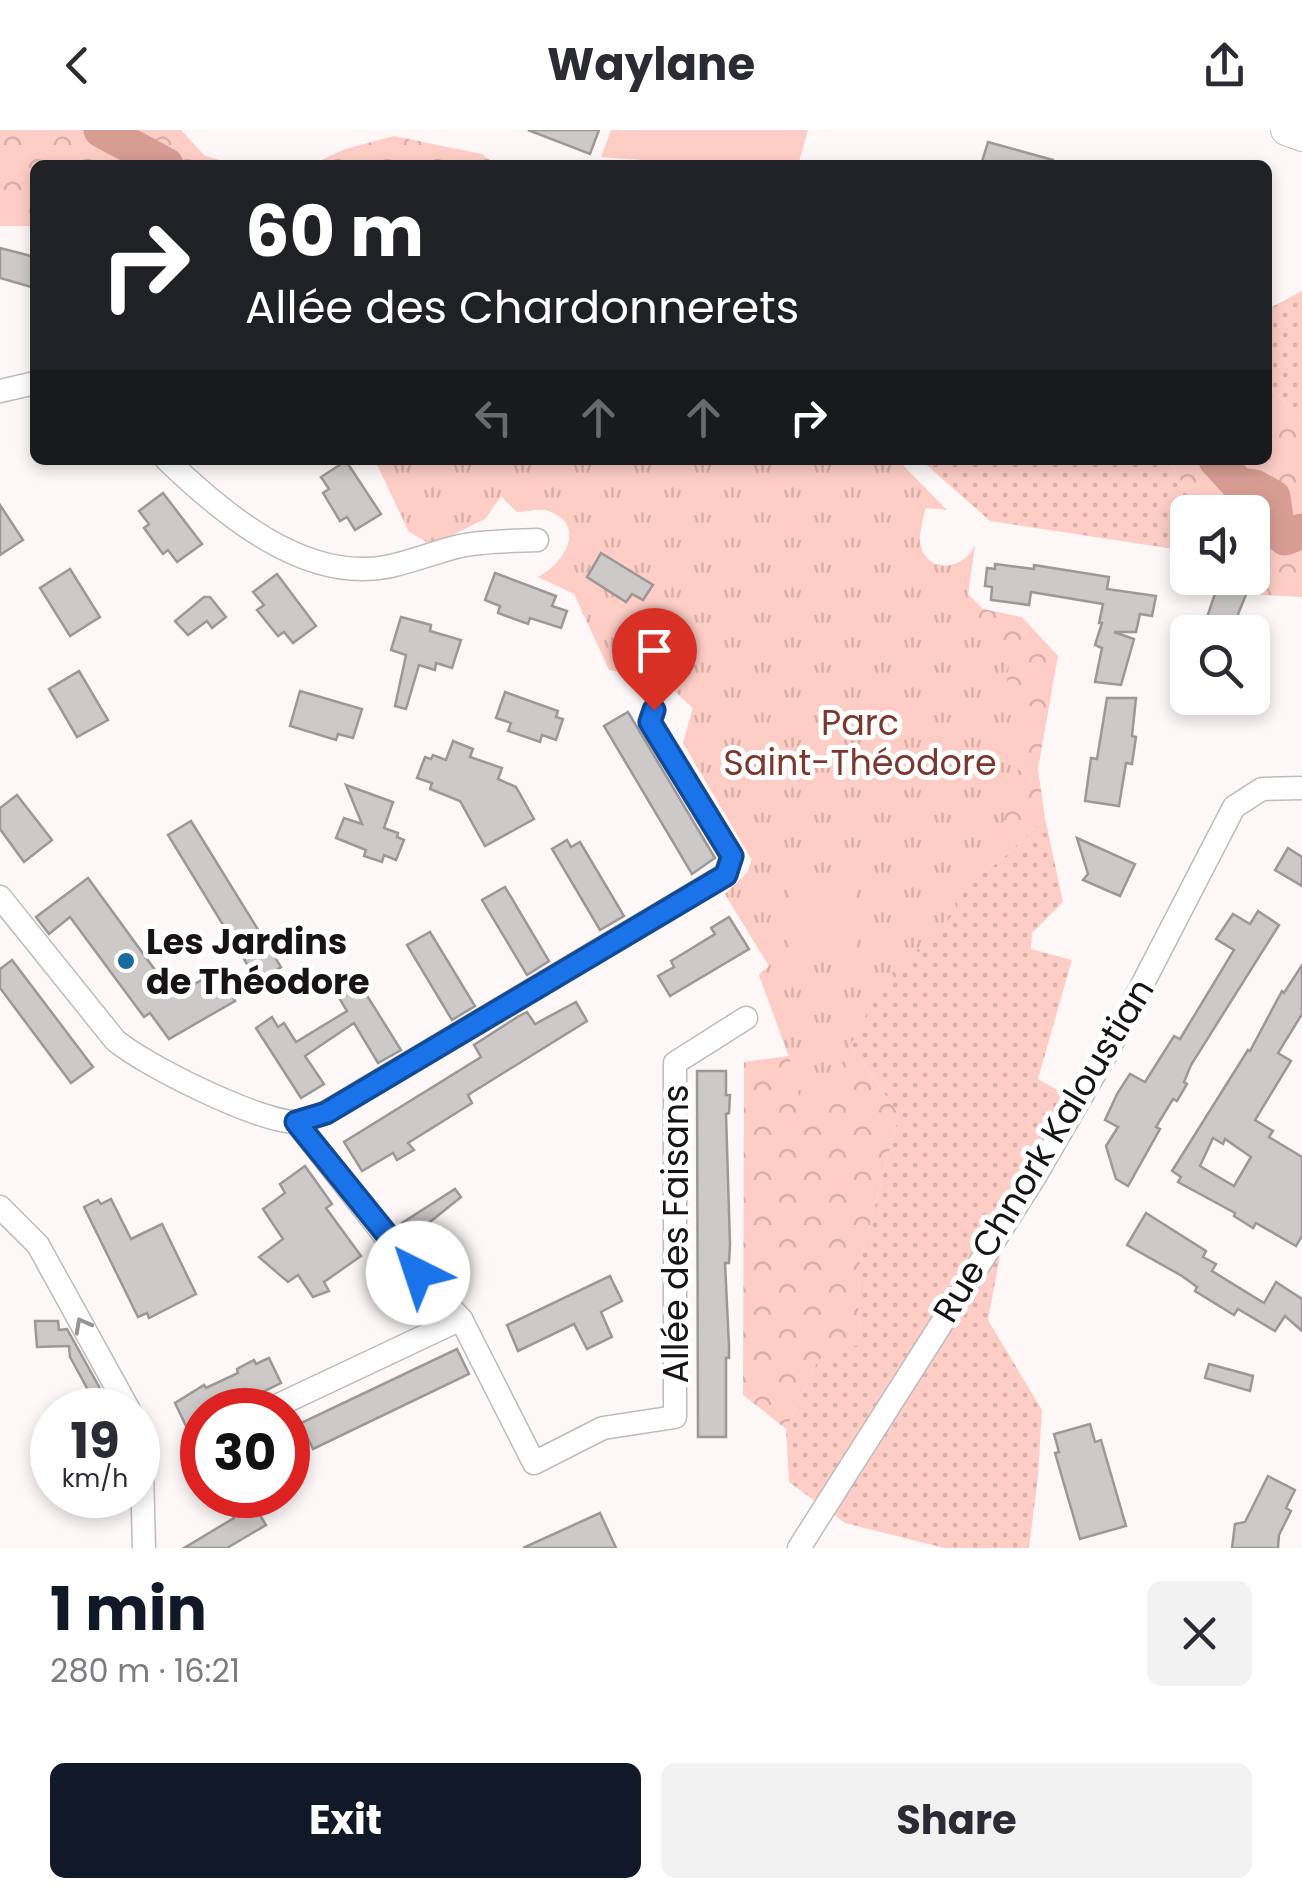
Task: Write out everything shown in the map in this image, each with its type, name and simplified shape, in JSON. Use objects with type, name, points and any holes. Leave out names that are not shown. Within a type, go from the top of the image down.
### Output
[{"type":"main road","points":[[1286,130],[1302,136]]},
{"type":"street","points":[[0,391],[30,384]]},
{"type":"street","points":[[172,465],[240,523],[278,547],[316,562],[383,568],[462,546],[537,540]]},
{"type":"street","points":[[0,897],[114,1040],[134,1056],[260,1114],[296,1122],[326,1113],[726,875],[732,856],[650,722],[654,710]]},
{"type":"street","name":"Rue Chnork Kaloustian","points":[[799,1548],[1034,1178],[1110,1049],[1234,806],[1262,789],[1302,788]]},
{"type":"street","name":"Allée des Faisans","points":[[461,1320],[534,1463],[603,1428],[675,1417],[674,1063],[746,1018]]},
{"type":"street","points":[[296,1122],[396,1250],[461,1320],[310,1390]]},
{"type":"street","points":[[0,1207],[38,1245],[117,1388]]},
{"type":"street","points":[[143,1518],[144,1548]]},
{"type":"green space","points":[[0,130],[181,130],[205,156],[220,160],[30,160],[30,226],[0,226]]},
{"type":"green space","points":[[611,130],[808,130],[799,160],[601,157]]},
{"type":"green space","points":[[394,136],[482,154],[490,160],[322,160],[345,149]]},
{"type":"green space","points":[[1302,291],[1302,422],[1272,389],[1272,307]]},
{"type":"green space","points":[[1272,389],[1302,422],[1302,597],[1261,595],[1270,595],[1270,495],[1189,495],[1172,465],[1272,465]]},
{"type":"green space","name":"Parc Saint-Théodore","points":[[377,465],[900,465],[926,507],[920,537],[926,556],[948,566],[964,559],[975,545],[968,594],[983,609],[1022,617],[1058,656],[1038,769],[1045,818],[999,862],[966,881],[954,900],[957,910],[870,1006],[851,1045],[899,1115],[859,1266],[858,1345],[818,1360],[786,1429],[743,1395],[744,1062],[789,1056],[759,975],[769,966],[725,894],[747,873],[752,859],[683,743],[693,708],[665,682],[723,648],[538,577],[563,554],[570,535],[561,518],[549,511],[517,512],[501,496],[485,519],[409,532]]},
{"type":"green space","name":"Parc Saint-Théodore","points":[[377,465],[903,465],[947,510],[925,508],[920,538],[926,557],[932,563],[948,566],[964,559],[975,545],[963,626],[1009,663],[1006,691],[1020,704],[1031,706],[1014,790],[989,864],[966,881],[954,900],[957,910],[926,944],[902,959],[870,1006],[820,1108],[802,1108],[789,1057],[759,975],[769,966],[725,894],[747,873],[752,860],[683,743],[693,708],[665,682],[609,670],[574,594],[538,577],[563,555],[570,535],[568,526],[546,510],[517,512],[501,495],[485,519],[432,545],[409,532]]},
{"type":"green space","points":[[927,465],[1172,465],[1189,495],[1170,495],[1170,548],[990,521]]},
{"type":"green space","points":[[1045,818],[1063,902],[1032,933],[1031,949],[1072,960],[1038,1079],[1068,1096],[1000,1206],[1013,1231],[1002,1246],[988,1320],[1042,1410],[1029,1548],[944,1548],[845,1523],[789,1482],[786,1429],[818,1360],[858,1344],[859,1266],[899,1115],[851,1045],[870,1006],[966,881],[999,862]]},
{"type":"green space","points":[[789,885],[856,885],[857,949],[790,949]]},
{"type":"building","points":[[528,130],[599,130],[590,154]]},
{"type":"building","points":[[988,142],[1053,160],[983,160]]},
{"type":"building","points":[[0,248],[30,256],[30,287],[0,278]]},
{"type":"building","points":[[340,465],[349,465],[381,514],[355,530],[347,517],[340,521],[323,493],[329,489],[321,477]]},
{"type":"building","points":[[163,493],[202,544],[177,562],[168,550],[163,554],[144,528],[149,524],[139,511]]},
{"type":"building","points":[[0,505],[23,540],[0,555]]},
{"type":"building","points":[[601,553],[653,585],[643,600],[632,594],[626,602],[587,577]]},
{"type":"building","points":[[995,564],[1034,569],[1034,565],[1109,577],[1107,589],[1156,596],[1152,616],[1140,614],[1136,632],[1114,632],[1134,639],[1121,685],[1095,682],[1102,648],[1095,645],[1103,604],[1031,592],[1029,605],[991,600],[992,587],[985,586],[987,568],[995,569]]},
{"type":"building","points":[[70,569],[100,617],[70,636],[40,588]]},
{"type":"building","points":[[495,573],[556,596],[552,606],[567,611],[561,628],[530,618],[528,624],[498,613],[500,606],[485,600]]},
{"type":"building","points":[[277,574],[316,626],[293,643],[284,632],[278,636],[257,610],[264,605],[253,592]]},
{"type":"building","points":[[1215,595],[1246,595],[1238,615],[1208,615]]},
{"type":"building","points":[[204,597],[210,597],[226,617],[212,628],[207,621],[188,635],[175,621]]},
{"type":"building","points":[[401,617],[431,625],[430,631],[461,640],[452,668],[436,663],[435,670],[419,665],[406,709],[395,706],[406,655],[391,650]]},
{"type":"building","points":[[79,671],[108,720],[77,737],[49,689]]},
{"type":"building","points":[[300,691],[362,709],[353,738],[338,734],[336,740],[290,726]]},
{"type":"building","points":[[505,692],[558,711],[556,717],[563,719],[556,740],[542,735],[540,742],[508,731],[511,723],[496,718]]},
{"type":"building","points":[[1107,698],[1136,698],[1132,764],[1126,763],[1119,806],[1085,801],[1091,758],[1097,759]]},
{"type":"building","points":[[628,712],[715,858],[692,874],[604,726]]},
{"type":"building","points":[[453,741],[473,749],[470,757],[502,768],[498,779],[516,787],[534,819],[485,846],[460,801],[430,789],[432,783],[417,778],[425,757],[431,759],[433,755],[446,760]]},
{"type":"building","points":[[346,785],[393,802],[384,828],[404,840],[396,860],[384,855],[382,862],[364,856],[366,850],[336,838],[344,818],[362,824]]},
{"type":"building","points":[[17,795],[52,840],[24,862],[0,829],[0,808]]},
{"type":"building","points":[[191,821],[281,967],[258,982],[168,835]]},
{"type":"building","points":[[1077,838],[1135,864],[1120,896],[1083,880],[1088,874]]},
{"type":"building","points":[[567,840],[571,847],[580,842],[624,916],[600,930],[552,849]]},
{"type":"building","points":[[1288,848],[1302,857],[1302,886],[1275,870]]},
{"type":"building","name":"Les Jardins de Théodore","points":[[88,878],[174,996],[217,971],[235,1001],[169,1039],[150,1013],[144,1017],[70,917],[49,934],[36,917]]},
{"type":"building","points":[[505,887],[549,961],[527,975],[482,900]]},
{"type":"building","points":[[1258,911],[1279,925],[1191,1065],[1184,1082],[1187,1084],[1156,1127],[1160,1129],[1128,1186],[1116,1179],[1106,1146],[1118,1127],[1105,1120],[1117,1094],[1130,1074],[1145,1082],[1174,1036],[1180,1039],[1234,950],[1216,939],[1233,914],[1250,924]]},
{"type":"building","points":[[729,917],[749,949],[670,996],[658,976],[674,967],[671,961],[715,934],[711,928]]},
{"type":"building","points":[[430,932],[475,1006],[452,1020],[407,945]]},
{"type":"building","points":[[12,960],[93,1067],[71,1083],[0,988],[0,969]]},
{"type":"building","points":[[1302,965],[1302,1014],[1278,1053],[1291,1061],[1255,1120],[1273,1131],[1269,1137],[1302,1157],[1302,1236],[1296,1246],[1256,1223],[1253,1228],[1235,1213],[1178,1182],[1181,1177],[1172,1171]],"holes":[[[1213,1138],[1223,1144],[1225,1139],[1251,1157],[1234,1186],[1200,1166]]]},
{"type":"building","points":[[356,978],[401,1050],[378,1063],[354,1023],[305,1056],[324,1084],[301,1098],[256,1028],[272,1017],[278,1027],[284,1023],[296,1042],[347,1011],[335,991]]},
{"type":"building","points":[[576,1002],[587,1021],[468,1095],[472,1103],[408,1143],[414,1150],[397,1160],[393,1153],[362,1171],[344,1142],[481,1057],[474,1045],[519,1016],[527,1012],[535,1024]]},
{"type":"building","points":[[697,1071],[726,1071],[726,1095],[730,1095],[726,1114],[730,1244],[729,1263],[725,1263],[729,1346],[726,1437],[698,1437]]},
{"type":"building","points":[[305,1166],[332,1204],[326,1208],[361,1256],[324,1282],[329,1291],[313,1297],[298,1275],[288,1282],[259,1257],[283,1239],[263,1209],[285,1193],[280,1184]]},
{"type":"building","points":[[455,1189],[461,1197],[410,1238],[402,1223]]},
{"type":"building","points":[[111,1199],[131,1239],[162,1224],[196,1294],[149,1318],[147,1313],[138,1317],[84,1207]]},
{"type":"building","points":[[1146,1213],[1206,1251],[1203,1257],[1216,1264],[1212,1271],[1264,1303],[1276,1282],[1302,1299],[1302,1331],[1285,1316],[1275,1331],[1238,1309],[1234,1315],[1195,1291],[1197,1287],[1182,1276],[1127,1245]]},
{"type":"building","points":[[610,1276],[622,1301],[601,1312],[612,1337],[587,1349],[574,1324],[518,1351],[507,1325]]},
{"type":"building","points":[[35,1321],[58,1321],[59,1330],[67,1329],[100,1388],[87,1388],[70,1357],[69,1346],[37,1347]]},
{"type":"building","points":[[457,1349],[469,1374],[313,1449],[310,1419]]},
{"type":"building","points":[[269,1358],[281,1383],[271,1388],[206,1388],[238,1373],[237,1369],[254,1360],[256,1364]]},
{"type":"building","points":[[1209,1364],[1253,1376],[1250,1391],[1205,1378]]},
{"type":"building","points":[[1090,1424],[1095,1442],[1101,1440],[1126,1526],[1080,1539],[1055,1453],[1059,1452],[1054,1434]]},
{"type":"building","points":[[1268,1476],[1295,1490],[1286,1508],[1291,1511],[1279,1535],[1278,1548],[1232,1548],[1235,1524],[1245,1522]]},
{"type":"building","points":[[600,1513],[616,1548],[523,1548]]},
{"type":"building","points":[[234,1518],[262,1518],[266,1525],[227,1548],[184,1548]]},
{"type":"waterway","points":[[101,130],[157,160]]},
{"type":"waterway","points":[[1221,465],[1239,485],[1255,487],[1273,497],[1277,525],[1285,538],[1302,531]]},
{"type":"place","name":"Les Jardins de Théodore","points":[[126,961]]},
{"type":"route","points":[[418,1273],[296,1122],[326,1113],[726,875],[732,856],[650,722],[654,710]]}]
